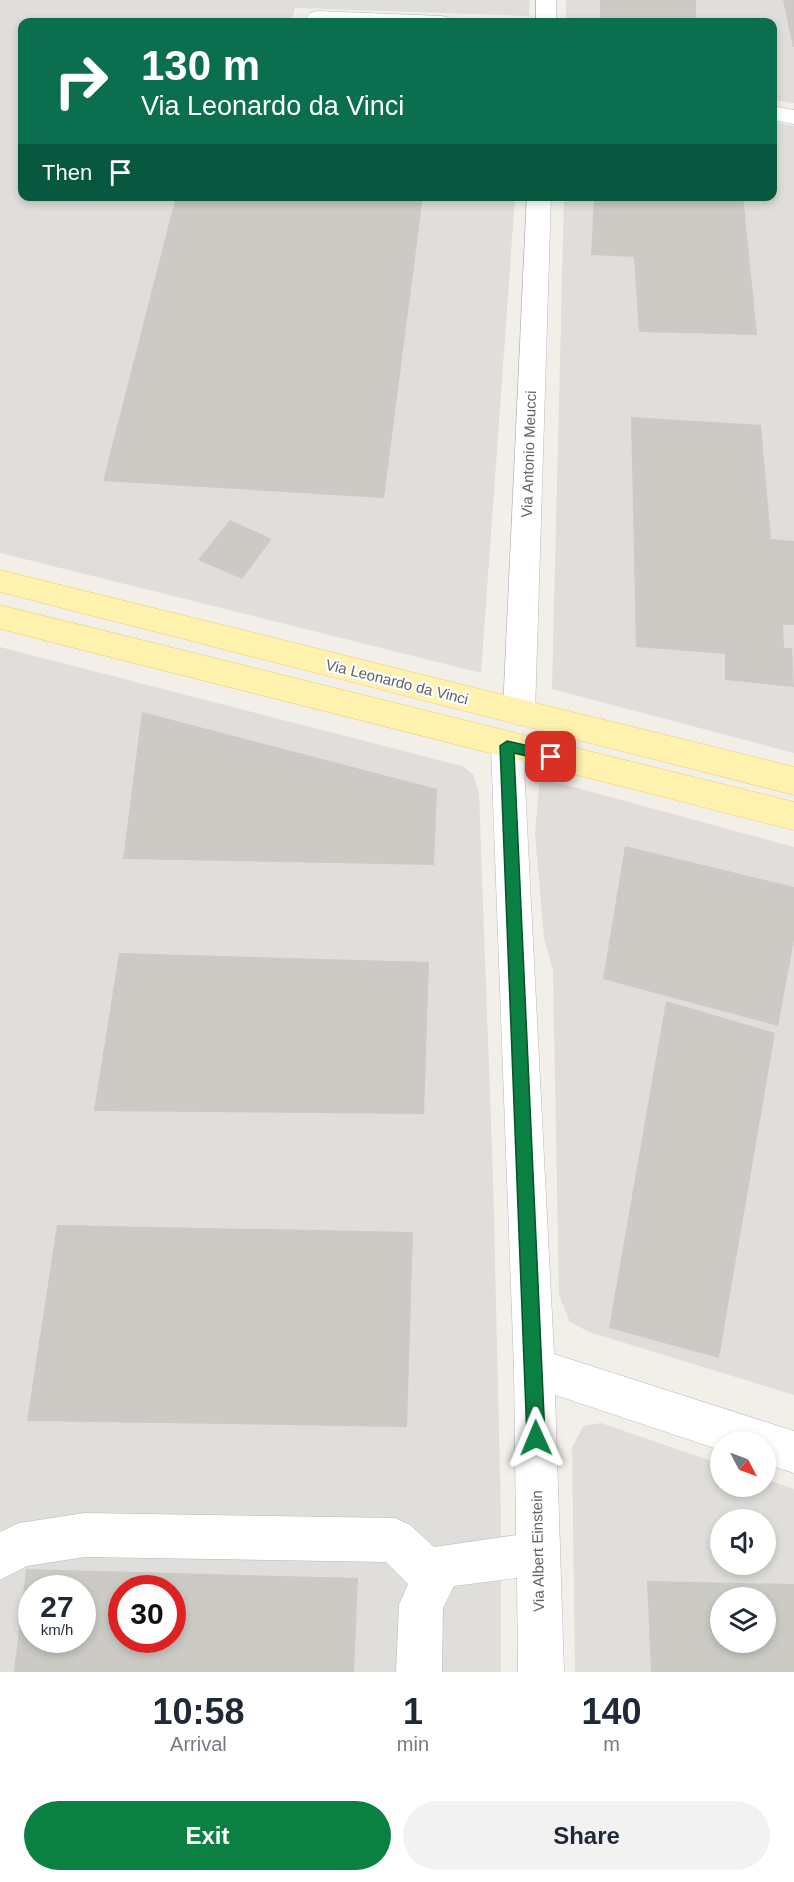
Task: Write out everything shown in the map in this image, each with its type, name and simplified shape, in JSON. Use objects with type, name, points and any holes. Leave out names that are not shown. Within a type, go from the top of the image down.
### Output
[{"type":"main road","name":"Via Leonardo da Vinci","points":[[0,581],[513,729],[794,816]]},
{"type":"main road","name":"Via Leonardo da Vinci","points":[[0,617],[513,729],[794,781]]},
{"type":"street","points":[[546,0],[546,18]]},
{"type":"street","points":[[317,17],[342,18]]},
{"type":"street","points":[[777,114],[794,117]]},
{"type":"street","name":"Via Antonio Meucci","points":[[513,729],[539,201]]},
{"type":"street","name":"Via Albert Einstein","points":[[513,729],[534,1368],[541,1672]]},
{"type":"street","points":[[534,1368],[729,1431]]},
{"type":"street","points":[[776,1446],[794,1452]]},
{"type":"street","points":[[0,1558],[19,1545],[85,1535],[395,1540],[435,1579]]},
{"type":"street","points":[[419,1672],[421,1605],[441,1566],[538,1554]]},
{"type":"shaded area","points":[[0,0],[530,0],[529,16],[295,8],[292,18],[18,18],[18,201],[515,201],[481,673],[0,553]]},
{"type":"shaded area","points":[[566,0],[794,0],[794,103],[777,101],[777,18],[566,18]]},
{"type":"shaded area","points":[[777,123],[794,126],[794,753],[552,689],[564,201],[777,201]]},
{"type":"shaded area","points":[[0,647],[462,766],[473,774],[479,793],[493,1179],[501,1516],[501,1672],[0,1672]]},
{"type":"shaded area","points":[[540,778],[794,847],[794,1395],[589,1332],[570,1322],[559,1295],[553,971],[544,938],[535,833]]},
{"type":"shaded area","points":[[601,1423],[710,1461],[710,1497],[776,1497],[776,1483],[794,1489],[794,1672],[575,1672],[572,1448],[583,1426]]},
{"type":"building","points":[[600,0],[696,0],[696,18],[600,18]]},
{"type":"building","points":[[783,0],[794,0],[794,47],[793,47]]},
{"type":"building","points":[[175,201],[422,201],[384,498],[103,481]]},
{"type":"building","points":[[594,201],[744,201],[757,335],[639,332],[634,257],[591,255]]},
{"type":"building","points":[[631,417],[761,425],[771,539],[794,541],[794,625],[783,625],[784,648],[792,648],[794,687],[725,680],[725,654],[636,647]]},
{"type":"building","points":[[230,520],[272,539],[242,579],[198,560]]},
{"type":"building","points":[[142,712],[437,789],[434,865],[123,859]]},
{"type":"building","points":[[625,846],[794,887],[794,941],[778,1026],[603,979]]},
{"type":"building","points":[[119,953],[429,962],[424,1114],[94,1111]]},
{"type":"building","points":[[666,1001],[775,1033],[719,1358],[609,1328]]},
{"type":"building","points":[[57,1225],[413,1232],[407,1427],[27,1421]]},
{"type":"building","points":[[26,1569],[358,1578],[354,1672],[14,1672],[18,1638],[18,1653],[96,1653],[96,1575],[25,1575]]},
{"type":"building","points":[[647,1581],[794,1584],[794,1672],[651,1672]]},
{"type":"route","points":[[536,1438],[507,746],[551,757]]}]
